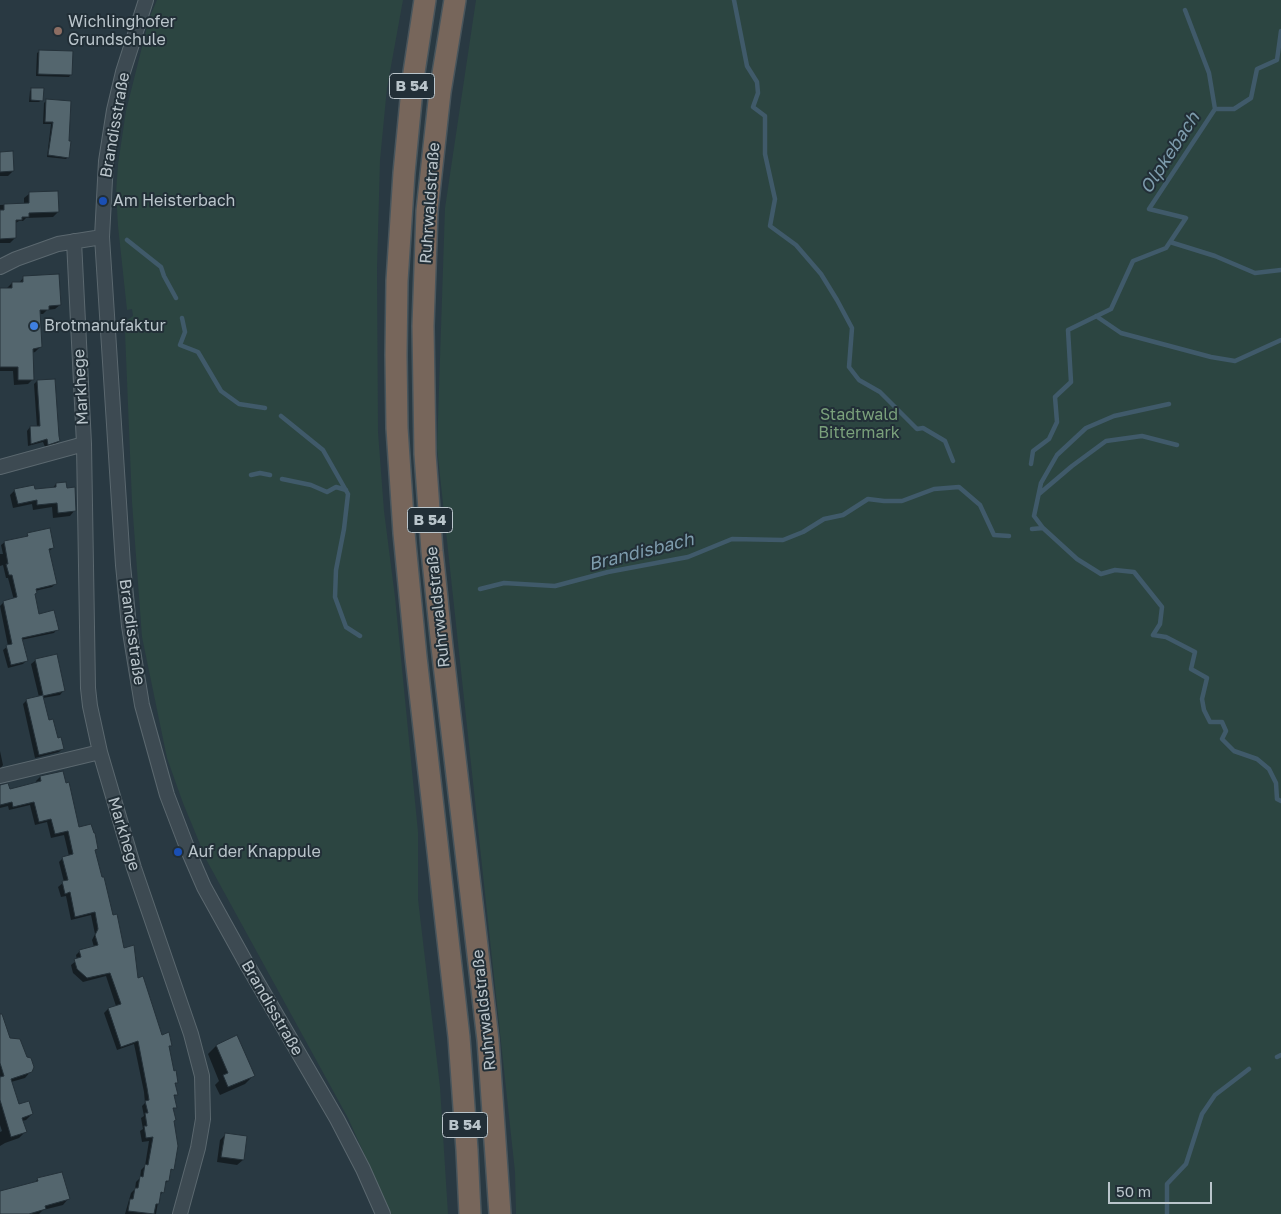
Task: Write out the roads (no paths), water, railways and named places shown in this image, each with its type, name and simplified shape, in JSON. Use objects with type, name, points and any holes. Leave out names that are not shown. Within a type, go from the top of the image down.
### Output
[{"type":"highway","name":"B 54","points":[[425,0],[413,79],[404,173],[397,281],[397,428],[404,533],[415,648],[459,1037],[470,1214]]},
{"type":"highway","name":"Ruhrwaldstraße","points":[[455,0],[434,137],[427,211],[423,326],[425,454],[432,551],[442,647],[488,1040],[500,1214]]},
{"type":"street","name":"Brandisstraße","points":[[146,0],[129,49],[114,110],[106,161],[102,237],[129,626],[142,705],[167,795],[204,887],[337,1120],[363,1168],[383,1214]]},
{"type":"street","points":[[0,267],[42,249],[74,241],[102,237]]},
{"type":"street","name":"Markhege","points":[[74,241],[84,444],[88,688],[100,752],[134,868],[191,1034],[202,1076],[203,1119],[200,1138],[180,1214]]},
{"type":"street","name":"Markhege","points":[[0,467],[84,444]]},
{"type":"street","points":[[0,776],[100,752]]},
{"type":"waterway","points":[[734,0],[747,66],[757,82],[758,93],[753,107],[765,116],[765,154],[775,199],[770,226],[796,245],[821,274],[837,300],[852,328],[849,367],[859,380],[880,392],[917,429],[923,428],[945,441],[953,461]]},
{"type":"waterway","points":[[1185,10],[1209,73],[1215,109]]},
{"type":"waterway","name":"Olpkebach","points":[[1031,464],[1033,451],[1049,439],[1057,422],[1055,397],[1071,382],[1068,330],[1111,309],[1133,261],[1166,248],[1186,218],[1149,209],[1215,109],[1234,109],[1251,98],[1257,69],[1277,60],[1281,31]]},
{"type":"waterway","points":[[127,240],[161,267],[176,298]]},
{"type":"waterway","points":[[1170,242],[1215,256],[1255,273],[1281,270]]},
{"type":"waterway","points":[[1096,316],[1121,333],[1211,357],[1235,361],[1281,340]]},
{"type":"waterway","points":[[182,318],[185,332],[180,345],[198,352],[221,391],[239,404],[265,408]]},
{"type":"waterway","name":"Olpkebach","points":[[1169,404],[1114,416],[1086,428],[1057,455],[1041,483],[1034,516],[1043,528],[1077,559],[1101,574],[1115,570],[1134,572],[1162,607],[1160,624],[1153,635],[1166,637],[1195,652],[1191,669],[1207,678],[1202,699],[1204,710],[1210,722],[1222,722],[1226,731],[1222,739],[1234,751],[1257,759],[1269,769],[1276,783],[1277,799],[1281,801]]},
{"type":"waterway","name":"Brandisbach","points":[[281,416],[323,450],[348,494],[344,529],[336,570],[335,597],[346,627],[360,636]]},
{"type":"waterway","points":[[1039,494],[1106,441],[1142,436],[1177,445]]},
{"type":"waterway","points":[[251,475],[260,473],[270,475]]},
{"type":"waterway","points":[[282,479],[311,485],[327,492],[336,487],[346,490]]},
{"type":"waterway","name":"Brandisbach","points":[[480,589],[504,583],[555,586],[608,572],[688,557],[732,539],[783,540],[803,532],[824,519],[843,515],[868,499],[902,501],[934,489],[959,487],[980,505],[994,535],[1009,536]]},
{"type":"waterway","name":"Brandisbach","points":[[1032,529],[1043,528]]},
{"type":"waterway","name":"Olpkebach","points":[[1277,1057],[1281,1055]]},
{"type":"waterway","name":"Olpkebach","points":[[1167,1214],[1167,1184],[1186,1164],[1202,1114],[1215,1095],[1249,1069]]},
{"type":"place","name":"Wichlinghofer Grundschule","points":[[58,31]]},
{"type":"place","name":"Am Heisterbach","points":[[103,201]]},
{"type":"place","name":"Brotmanufaktur","points":[[34,326]]},
{"type":"place","name":"Auf der Knappule","points":[[178,852]]},
{"type":"park label","name":"Stadtwald Bittermark","points":[[859,424]]}]
